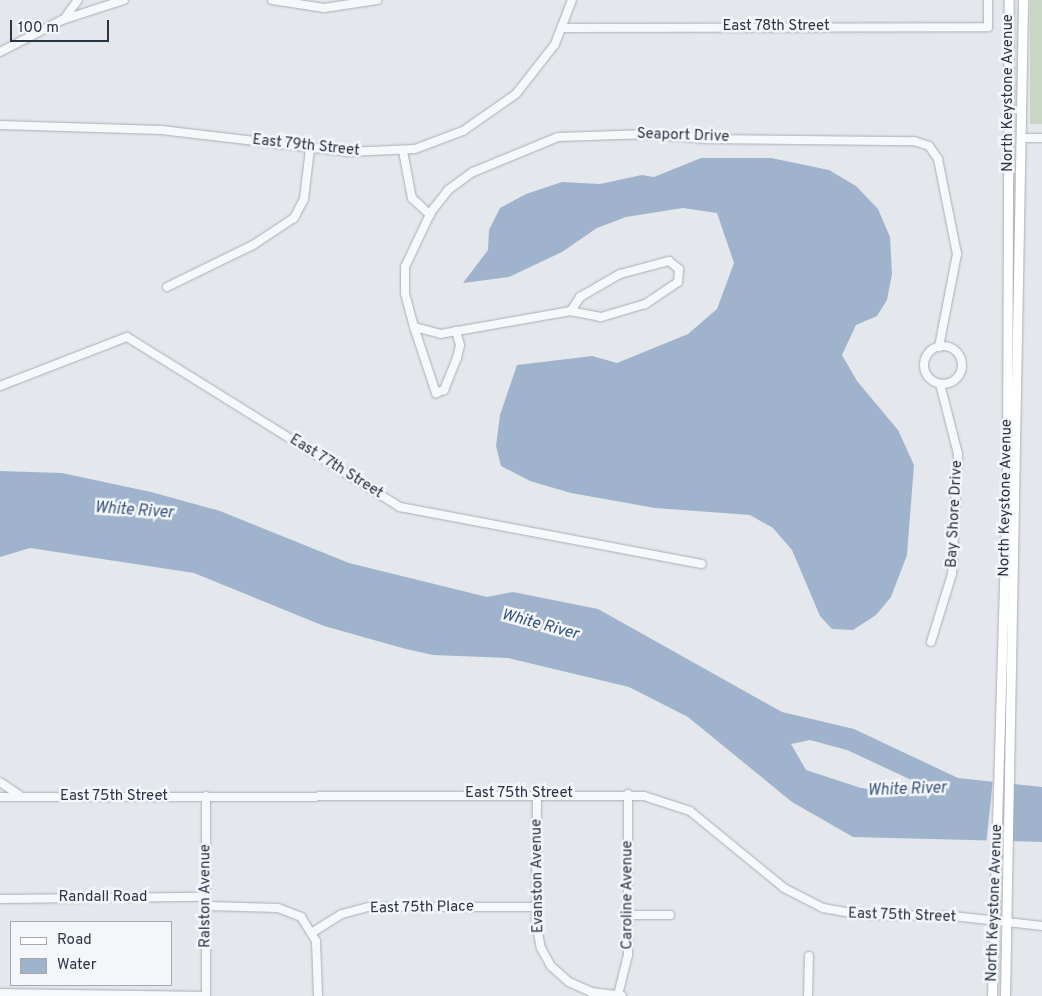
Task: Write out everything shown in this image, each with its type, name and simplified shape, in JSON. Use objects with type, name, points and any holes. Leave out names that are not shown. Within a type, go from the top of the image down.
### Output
[{"type":"main road","name":"North Keystone Avenue","points":[[992,996],[1007,856],[1009,0]]},
{"type":"main road","name":"North Keystone Avenue","points":[[1005,996],[996,855],[1006,682],[1023,0]]},
{"type":"street","points":[[62,20],[78,0]]},
{"type":"street","points":[[0,52],[62,20],[124,0]]},
{"type":"street","points":[[272,0],[324,8],[377,0]]},
{"type":"street","name":"East 79th Street","points":[[0,125],[161,130],[310,149],[404,151],[452,136],[496,111],[540,67],[564,28],[572,0]]},
{"type":"street","name":"North Keystone Avenue","points":[[988,0],[988,27]]},
{"type":"street","name":"East 78th Street","points":[[564,28],[988,27]]},
{"type":"street","name":"Seaport Drive","points":[[456,331],[460,346],[457,358],[444,390],[436,393],[405,293],[405,267],[430,215],[464,177],[558,137],[650,134],[706,139],[914,141],[931,148]]},
{"type":"street","points":[[1021,138],[1042,138]]},
{"type":"street","name":"Bay Shore Drive","points":[[930,642],[952,574],[958,454],[940,384],[930,379],[924,366],[929,352],[939,347],[957,260],[940,162],[931,148]]},
{"type":"street","points":[[167,288],[253,245],[294,218],[304,199],[310,149]]},
{"type":"street","points":[[404,151],[412,198],[430,215]]},
{"type":"street","points":[[414,327],[436,334],[571,311],[606,317],[645,304],[675,286],[679,269],[669,261],[636,267],[585,294],[571,311]]},
{"type":"street","name":"East 77th Street","points":[[0,386],[127,337],[400,507],[702,564]]},
{"type":"street","points":[[939,347],[956,352],[962,364],[955,380],[940,384]]},
{"type":"street","points":[[0,782],[10,791],[31,797]]},
{"type":"street","name":"Evanston Avenue","points":[[537,794],[536,907],[540,945],[555,971],[577,987],[620,996]]},
{"type":"street","name":"East 75th Street","points":[[0,797],[628,794],[661,799],[690,811],[779,884],[817,906],[862,915],[942,916],[1042,926]]},
{"type":"street","name":"Caroline Avenue","points":[[620,996],[628,955],[628,794]]},
{"type":"street","name":"Ralston Avenue","points":[[206,796],[206,996]]},
{"type":"street","name":"Randall Road","points":[[0,899],[206,897]]},
{"type":"street","points":[[207,906],[284,909],[301,918],[313,932],[318,996]]},
{"type":"street","name":"East 75th Place","points":[[313,932],[342,914],[370,907],[536,907]]},
{"type":"street","points":[[628,915],[670,915]]},
{"type":"street","points":[[808,996],[809,956]]},
{"type":"street","points":[[0,992],[206,996]]},
{"type":"green space","points":[[1030,0],[1042,0],[1042,124],[1030,124]]},
{"type":"water","points":[[701,158],[771,158],[829,170],[856,186],[878,209],[890,237],[892,274],[887,300],[877,316],[856,325],[842,355],[857,381],[898,430],[914,465],[907,555],[891,597],[876,615],[853,630],[832,629],[820,616],[792,550],[773,528],[750,515],[655,508],[571,493],[530,481],[501,466],[496,446],[500,415],[517,365],[592,356],[617,363],[688,334],[717,309],[734,263],[717,213],[683,208],[626,217],[597,228],[562,252],[509,277],[463,283],[488,250],[489,230],[500,208],[526,194],[562,182],[600,184],[642,175],[654,177]]},
{"type":"water","name":"White River","points":[[0,471],[62,473],[151,492],[220,511],[349,563],[487,597],[513,592],[598,609],[782,712],[854,729],[958,778],[1042,787],[1042,842],[853,837],[792,802],[688,717],[629,687],[508,658],[433,655],[406,649],[324,626],[194,573],[30,548],[0,557]],"holes":[[[810,740],[847,750],[918,783],[898,792],[861,788],[806,770],[791,744]]]},
{"type":"pier","points":[[993,779],[1012,781],[1005,846],[986,844]]}]
